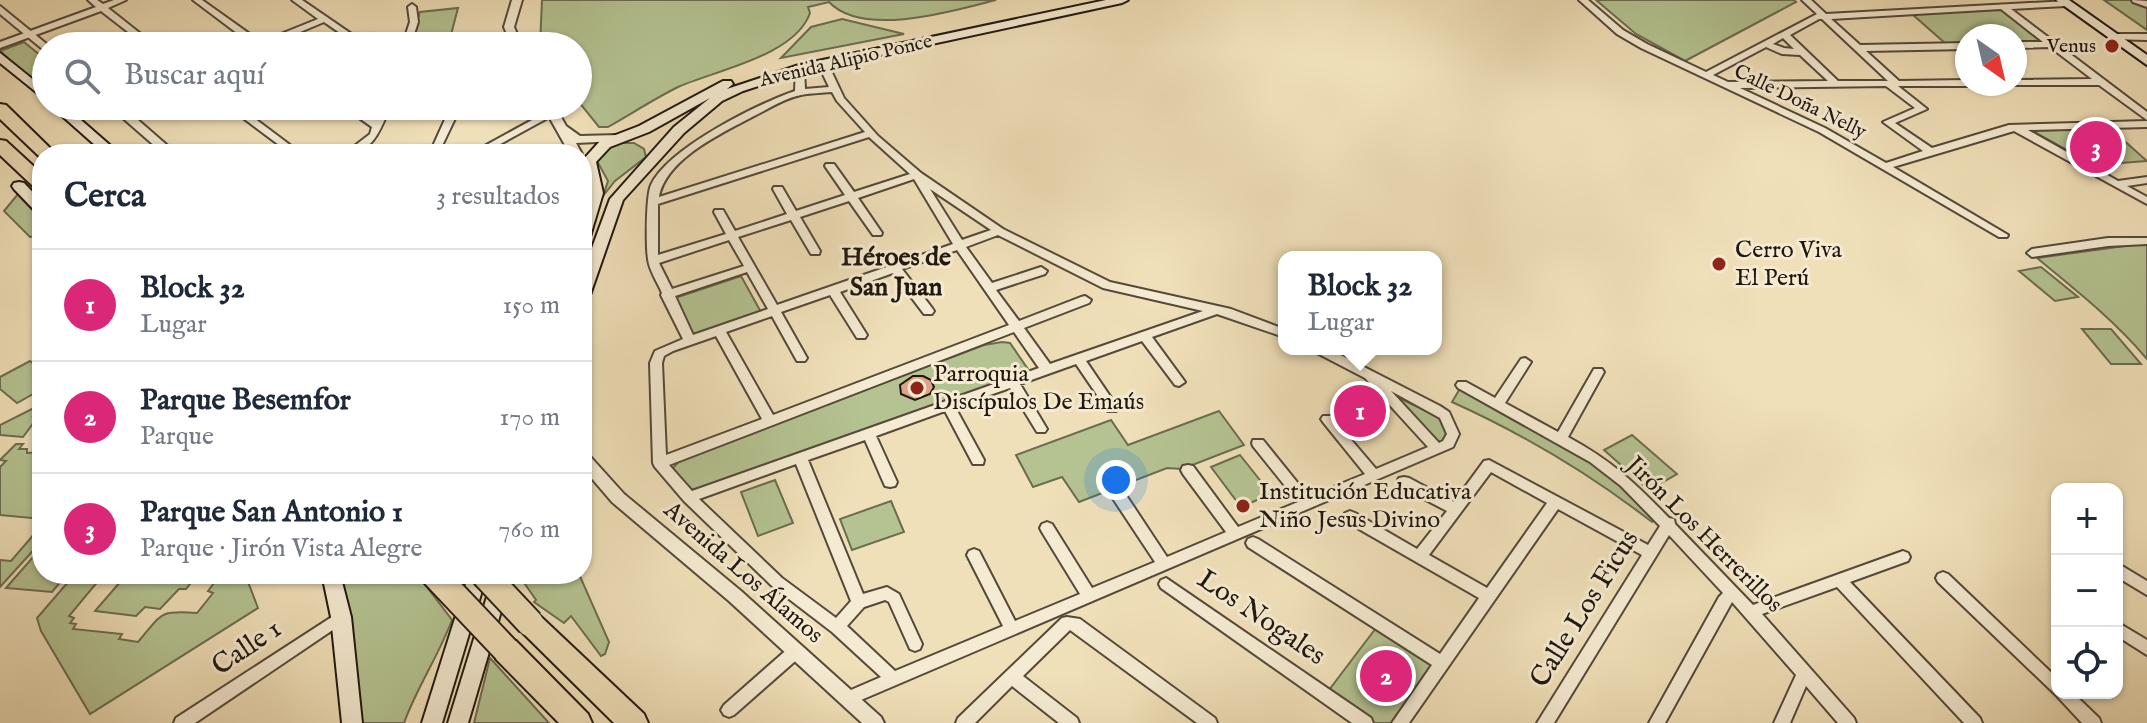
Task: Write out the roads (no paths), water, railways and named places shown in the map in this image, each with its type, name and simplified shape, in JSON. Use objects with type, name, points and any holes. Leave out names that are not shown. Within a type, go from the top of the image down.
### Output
[{"type":"highway","points":[[0,109],[37,144]]},
{"type":"highway","points":[[1,146],[32,175]]},
{"type":"highway","points":[[1,146],[20,177],[19,186]]},
{"type":"highway","points":[[443,584],[566,717]]},
{"type":"highway","points":[[493,584],[634,723]]},
{"type":"main road","name":"Avenida Alipio Ponce","points":[[592,155],[605,144],[658,122],[718,88],[780,64],[1074,0]]},
{"type":"main road","name":"Avenida Alipio Ponce","points":[[592,268],[617,199],[679,130],[718,98],[761,79],[799,69],[1122,0]]},
{"type":"main road","points":[[2064,2],[2147,61]]},
{"type":"main road","points":[[0,57],[32,84]]},
{"type":"main road","points":[[73,120],[101,144]]},
{"type":"main road","points":[[619,138],[646,140],[659,153]]},
{"type":"main road","name":"Avenida Alipio Ponce","points":[[592,183],[596,193],[592,206]]},
{"type":"main road","points":[[19,186],[32,200]]},
{"type":"main road","points":[[333,584],[341,617],[352,723]]},
{"type":"main road","points":[[432,723],[475,584]]},
{"type":"main road","points":[[458,723],[500,584]]},
{"type":"street","points":[[92,0],[134,32]]},
{"type":"street","points":[[34,32],[122,0]]},
{"type":"street","points":[[197,0],[241,32]]},
{"type":"street","points":[[296,0],[344,32]]},
{"type":"street","points":[[401,0],[412,7],[414,22],[411,32]]},
{"type":"street","points":[[412,7],[424,0]]},
{"type":"street","points":[[511,32],[509,27],[517,0]]},
{"type":"street","name":"Calle Doña Nelly","points":[[1583,0],[1620,32],[1705,76],[1822,130],[2003,235]]},
{"type":"street","points":[[1806,0],[1922,109],[1888,122],[1931,152]]},
{"type":"street","points":[[2136,0],[2147,4]]},
{"type":"street","points":[[1705,76],[1823,16],[2064,2]]},
{"type":"street","points":[[2002,6],[2147,117]]},
{"type":"street","points":[[0,9],[32,37]]},
{"type":"street","points":[[294,32],[325,19]]},
{"type":"street","points":[[0,45],[32,33]]},
{"type":"street","points":[[1784,34],[1837,85]]},
{"type":"street","points":[[2112,37],[2147,37]]},
{"type":"street","points":[[1766,44],[1782,51],[1803,52]]},
{"type":"street","points":[[2027,45],[2051,44]]},
{"type":"street","points":[[1858,48],[1955,46]]},
{"type":"street","points":[[823,64],[834,89],[870,134],[917,175],[999,231],[1107,285],[1216,310],[1278,331]]},
{"type":"street","points":[[799,69],[800,92]]},
{"type":"street","points":[[2027,83],[2101,82]]},
{"type":"street","points":[[1727,85],[1955,83]]},
{"type":"street","points":[[690,341],[653,261],[653,202],[660,178],[707,137],[800,92],[834,89]]},
{"type":"street","points":[[131,120],[159,144]]},
{"type":"street","points":[[251,120],[283,144]]},
{"type":"street","points":[[368,120],[378,127]]},
{"type":"street","points":[[360,144],[378,127],[380,120]]},
{"type":"street","points":[[439,144],[450,120]]},
{"type":"street","points":[[492,144],[532,120]]},
{"type":"street","points":[[556,120],[568,144]]},
{"type":"street","points":[[1885,166],[2016,127],[2147,124]]},
{"type":"street","points":[[560,127],[577,140],[619,138]]},
{"type":"street","points":[[2016,127],[2147,201]]},
{"type":"street","points":[[653,202],[870,134]]},
{"type":"street","points":[[830,166],[877,233]]},
{"type":"street","points":[[653,261],[917,175]]},
{"type":"street","points":[[917,175],[959,245],[1047,370]]},
{"type":"street","points":[[2116,184],[2147,180]]},
{"type":"street","points":[[778,189],[815,251]]},
{"type":"street","points":[[719,212],[801,358]]},
{"type":"street","points":[[893,679],[837,627],[777,582],[689,497],[660,463],[656,363],[663,350],[999,231]]},
{"type":"street","points":[[2032,253],[2108,242],[2147,241]]},
{"type":"street","points":[[667,295],[748,268]]},
{"type":"street","points":[[895,268],[928,311]]},
{"type":"street","points":[[989,288],[1041,271]]},
{"type":"street","points":[[833,290],[861,335]]},
{"type":"street","points":[[660,463],[1085,300]]},
{"type":"street","points":[[689,497],[1216,310]]},
{"type":"street","points":[[719,331],[770,421]]},
{"type":"street","points":[[1145,336],[1179,382]]},
{"type":"street","points":[[849,698],[1448,444],[1453,434],[1445,415],[1331,355]]},
{"type":"street","points":[[1079,359],[1112,408]]},
{"type":"street","points":[[1497,405],[1525,362]]},
{"type":"street","points":[[1364,371],[1437,449]]},
{"type":"street","points":[[1560,439],[1598,372]]},
{"type":"street","points":[[1013,382],[1041,429]]},
{"type":"street","name":"Jirón Los Herrerillos","points":[[1462,385],[1595,458],[1626,482],[1669,523],[1751,612],[1848,723]]},
{"type":"street","points":[[948,405],[978,460]]},
{"type":"street","points":[[1327,419],[1374,475]]},
{"type":"street","points":[[868,433],[890,482]]},
{"type":"street","points":[[1258,443],[1307,504]]},
{"type":"street","points":[[800,457],[859,602]]},
{"type":"street","points":[[1420,556],[1489,465],[1650,553]]},
{"type":"street","name":"Avenida Los Álamos","points":[[592,468],[618,498],[849,698],[864,720]]},
{"type":"street","points":[[1188,470],[1235,534]]},
{"type":"street","points":[[1404,482],[1456,509]]},
{"type":"street","points":[[1113,487],[1164,564]]},
{"type":"street","points":[[1400,723],[1555,502]]},
{"type":"street","points":[[1350,517],[1488,596]]},
{"type":"street","name":"Calle Los Ficus","points":[[1545,723],[1669,523]]},
{"type":"street","points":[[1047,528],[1089,596]]},
{"type":"street","points":[[1253,543],[1441,663]]},
{"type":"street","points":[[974,555],[1012,629]]},
{"type":"street","points":[[1751,612],[1903,557]]},
{"type":"street","points":[[2123,573],[2147,589]]},
{"type":"street","points":[[1943,578],[2051,682]]},
{"type":"street","points":[[1839,580],[1974,723]]},
{"type":"street","name":"Los Nogales","points":[[1166,584],[1365,723]]},
{"type":"street","points":[[837,627],[859,602],[883,593],[891,594],[915,644]]},
{"type":"street","points":[[1657,723],[1724,601],[1733,593]]},
{"type":"street","name":"Calle 1","points":[[182,723],[341,617]]},
{"type":"street","points":[[964,723],[1067,623],[1075,624],[1209,723]]},
{"type":"street","points":[[2123,632],[2147,648]]},
{"type":"street","points":[[729,710],[796,651]]},
{"type":"street","points":[[1782,723],[1805,673]]},
{"type":"street","points":[[1011,676],[1071,723]]},
{"type":"street","points":[[2068,699],[2093,723]]},
{"type":"place","name":"Venus","points":[[2112,46]]},
{"type":"place","name":"Parque San Antonio 1","points":[[2096,147]]},
{"type":"place","name":"Cerro Viva El Perú","points":[[1719,264]]},
{"type":"place","name":"Parroquia Discípulos De Emaús","points":[[917,388]]},
{"type":"place","name":"Block 32","points":[[1360,411]]},
{"type":"place","name":"Institución Educativa Niño Jesus Divino","points":[[1243,506]]},
{"type":"place","name":"Parque Besemfor","points":[[1386,676]]},
{"type":"district","name":"Héroes de San Juan","points":[[896,272]]}]
